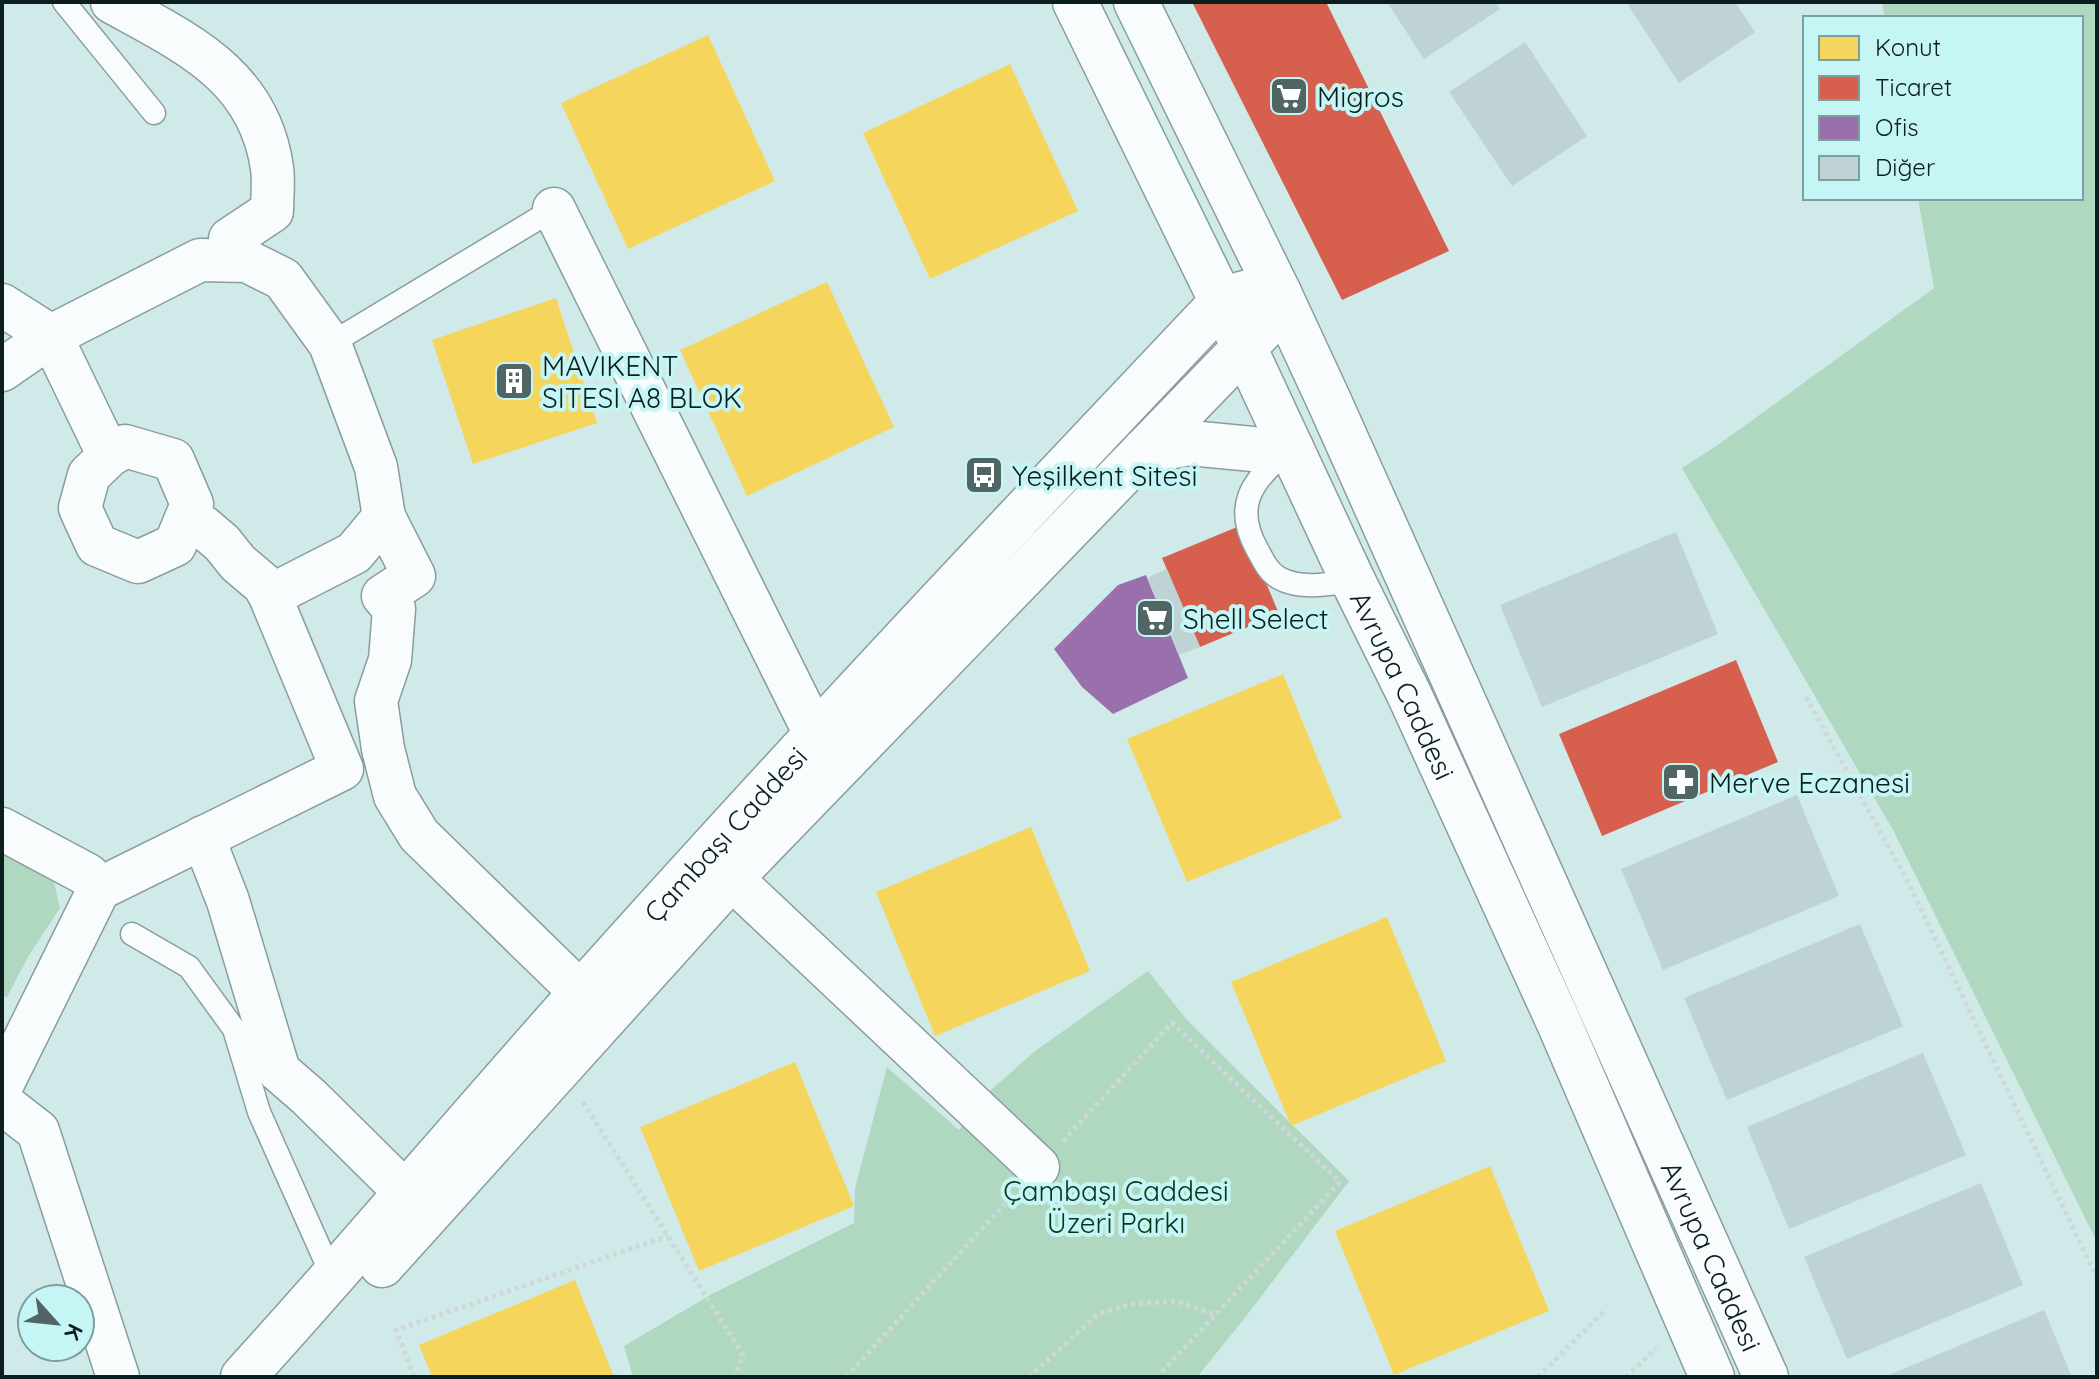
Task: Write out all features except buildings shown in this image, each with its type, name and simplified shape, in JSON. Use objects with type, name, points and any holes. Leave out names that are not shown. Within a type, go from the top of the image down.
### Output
[{"type":"main road","name":"Avrupa Caddesi","points":[[1075,2],[1409,694],[1559,1023],[1712,1377]]},
{"type":"main road","name":"Avrupa Caddesi","points":[[1136,2],[1279,293],[1766,1377]]},
{"type":"main road","points":[[1221,303],[1238,293],[1257,289],[1279,293]]},
{"type":"main road","name":"Çambaşı Caddesi","points":[[285,1377],[731,878],[1270,319],[1279,293]]},
{"type":"main road","name":"Çambaşı Caddesi","points":[[243,1377],[581,993],[816,736],[1221,303]]},
{"type":"main road","points":[[1143,452],[1190,443],[1274,451],[1291,448]]},
{"type":"street","points":[[112,2],[182,41],[231,77],[260,121],[273,169],[272,211],[230,239],[247,261]]},
{"type":"street","points":[[554,209],[816,736]]},
{"type":"street","points":[[2,370],[51,336],[200,260],[247,261],[283,279],[330,344],[376,467],[384,517],[414,576],[383,596],[394,609],[390,660],[376,701],[383,749],[395,796],[419,835],[581,993]]},
{"type":"street","points":[[2,305],[51,336],[109,456]]},
{"type":"street","points":[[125,446],[173,460],[192,504],[175,545],[138,562],[97,545],[80,508],[89,475],[109,456],[125,446]]},
{"type":"street","points":[[270,596],[354,553],[384,517]]},
{"type":"street","points":[[2,1085],[99,889],[342,769],[264,585],[202,526],[185,522]]},
{"type":"street","points":[[2,829],[88,875],[99,889]]},
{"type":"street","points":[[203,837],[228,901],[279,1071],[406,1193]]},
{"type":"street","points":[[731,878],[1038,1167]]},
{"type":"street","points":[[2,1103],[38,1131],[118,1377]]},
{"type":"lane","points":[[64,2],[154,113]]},
{"type":"lane","points":[[330,344],[554,209]]},
{"type":"lane","points":[[1291,448],[1259,476],[1245,515],[1246,530],[1267,568],[1281,580],[1316,584],[1353,581]]},
{"type":"lane","points":[[132,934],[189,967],[234,1029],[259,1112],[333,1278]]},
{"type":"path","points":[[1806,697],[1909,884],[2097,1278]]},
{"type":"path","points":[[846,1377],[1172,1023],[1340,1182],[1157,1377]]},
{"type":"path","points":[[561,1067],[743,1355],[735,1377]]},
{"type":"path","points":[[414,1377],[396,1330],[668,1236]]},
{"type":"path","points":[[1029,1377],[1098,1314],[1132,1304],[1176,1301],[1215,1315]]},
{"type":"path","points":[[1538,1377],[1605,1310]]},
{"type":"green space","points":[[1882,2],[2097,2],[2097,1242],[1893,830],[1682,468],[1934,288],[1918,200],[2083,200],[2083,16],[1885,16]]},
{"type":"green space","points":[[2,838],[51,870],[60,908],[29,955],[7,997],[2,996]]},
{"type":"green space","name":"Çambaşı Caddesi Üzeri Parkı","points":[[1148,971],[1187,1020],[1349,1181],[1197,1377],[633,1377],[624,1346],[712,1294],[854,1223],[855,1188],[887,1067],[959,1130],[991,1090],[1035,1051]]},
{"type":"place","name":"Migros","points":[[1289,96]]},
{"type":"place","name":"MAVIKENT SITESI A8 BLOK","points":[[514,381]]},
{"type":"place","name":"Yeşilkent Sitesi","points":[[984,475]]},
{"type":"place","name":"Shell Select","points":[[1155,618]]},
{"type":"place","name":"Merve Eczanesi","points":[[1681,782]]}]
